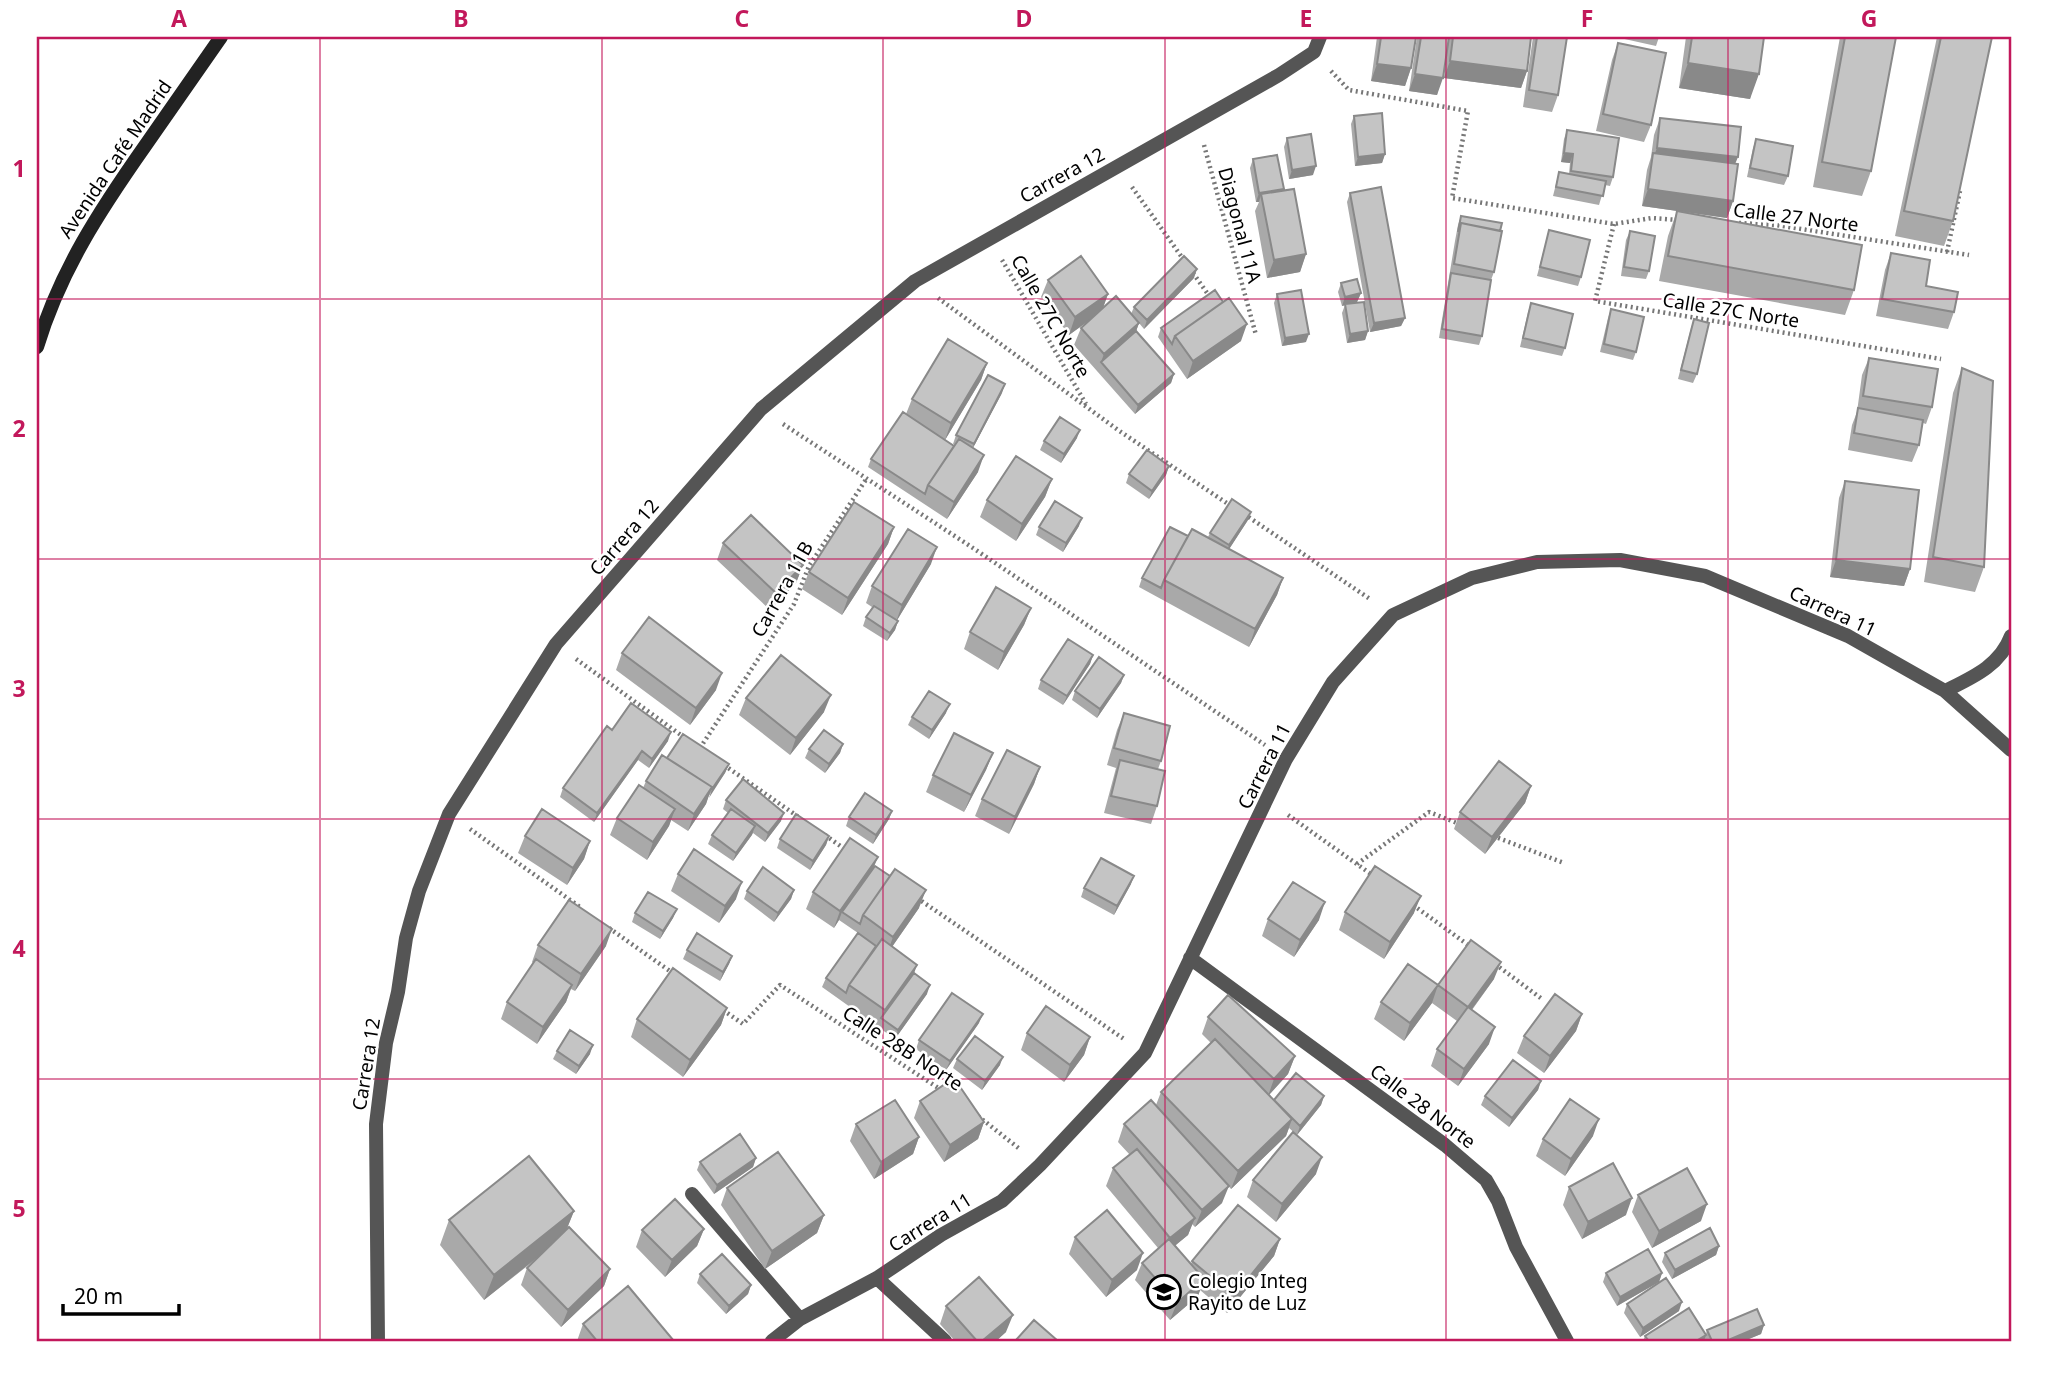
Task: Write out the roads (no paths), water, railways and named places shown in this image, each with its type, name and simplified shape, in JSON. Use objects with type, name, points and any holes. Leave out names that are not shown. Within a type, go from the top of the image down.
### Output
[{"type":"street","name":"Avenida Café Madrid","points":[[37,347],[62,279],[95,219],[221,37]]},
{"type":"street","name":"Carrera 12","points":[[378,1341],[376,1124],[386,1043],[398,992],[405,938],[419,891],[449,814],[556,644],[761,409],[915,281],[1279,75],[1314,52],[1320,37]]},
{"type":"street","name":"Carrera 11","points":[[772,1341],[800,1319],[877,1278],[941,1235],[1002,1200],[1040,1165],[1145,1053],[1286,759],[1332,682],[1393,615],[1472,578],[1537,562],[1620,560],[1705,576],[1848,636],[1945,691],[2011,750]]},
{"type":"street","points":[[1945,691],[1984,671],[2008,644],[2011,636]]},
{"type":"street","name":"Calle 28 Norte","points":[[1190,958],[1445,1145],[1486,1180],[1498,1201],[1516,1247],[1567,1341]]},
{"type":"street","points":[[692,1194],[800,1319]]},
{"type":"street","points":[[877,1278],[945,1341]]},
{"type":"place","name":"Colegio Integ Rayito de Luz","points":[[1164,1292]]}]
